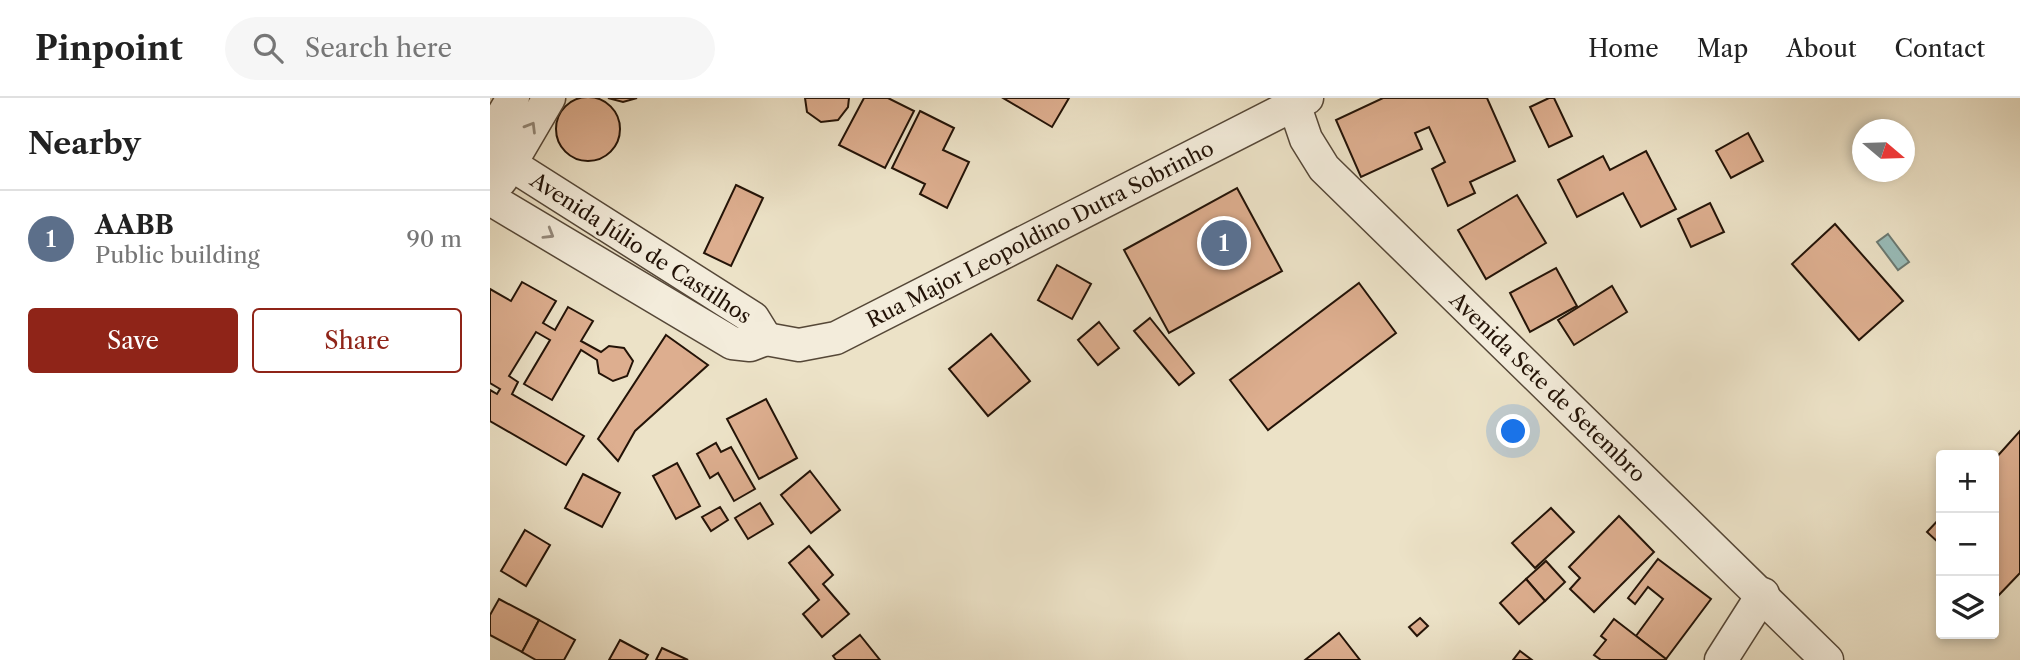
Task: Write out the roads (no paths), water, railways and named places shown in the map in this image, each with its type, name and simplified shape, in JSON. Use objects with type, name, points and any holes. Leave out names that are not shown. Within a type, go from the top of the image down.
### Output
[{"type":"street","points":[[490,137],[513,98]]},
{"type":"street","points":[[490,200],[500,157],[549,98]]},
{"type":"street","name":"Rua Major Leopoldino Dutra Sobrinho","points":[[766,339],[799,345],[836,338],[1297,101]]},
{"type":"street","name":"Avenida Sete de Setembro","points":[[1297,101],[1306,139],[1324,168],[1551,392],[1763,594],[1827,660]]},
{"type":"street","name":"Avenida Júlio de Castilhos","points":[[490,200],[732,343],[750,345],[766,339],[753,318],[500,157]]},
{"type":"street","points":[[1721,660],[1763,594]]},
{"type":"water","points":[[1888,234],[1909,262],[1898,270],[1877,242]]},
{"type":"place","name":"AABB","points":[[1224,243]]}]
